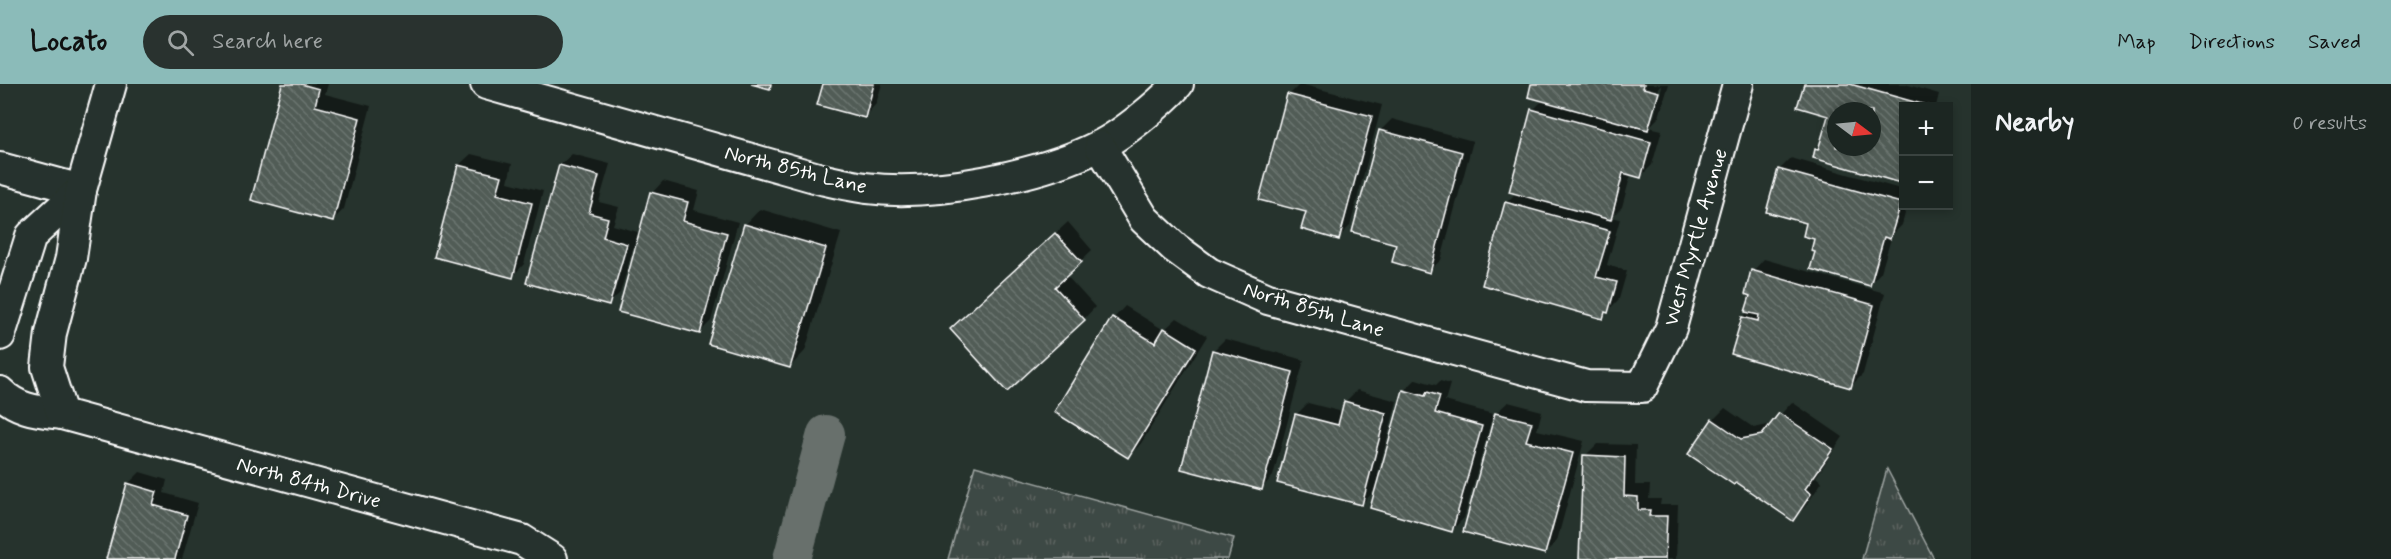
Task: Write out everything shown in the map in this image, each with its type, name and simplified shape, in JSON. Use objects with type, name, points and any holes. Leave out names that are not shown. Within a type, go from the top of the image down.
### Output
[{"type":"street","points":[[62,414],[47,367],[51,333],[71,258],[81,190],[111,84]]},
{"type":"street","name":"North 85th Lane","points":[[486,84],[825,180],[867,188],[911,190],[977,184],[1055,163],[1100,146],[1144,219],[1175,248],[1209,273],[1229,282],[1268,299],[1586,386],[1642,387]]},
{"type":"street","points":[[1100,146],[1164,100],[1178,84]]},
{"type":"street","name":"West Myrtle Avenue","points":[[1642,387],[1671,328],[1738,84]]},
{"type":"street","points":[[0,168],[81,190]]},
{"type":"street","points":[[51,333],[2,330],[31,236],[81,190]]},
{"type":"street","name":"North 84th Drive","points":[[0,392],[10,402],[28,410],[62,414],[522,540],[552,559]]},
{"type":"green space","points":[[975,466],[1234,538],[1228,559],[948,559]]},
{"type":"green space","points":[[1887,469],[1934,559],[1862,559]]},
{"type":"building","points":[[282,84],[301,84],[319,89],[315,106],[360,118],[333,222],[251,200]]},
{"type":"building","points":[[751,84],[771,84],[770,89]]},
{"type":"building","points":[[823,84],[874,84],[865,118],[817,105]]},
{"type":"building","points":[[1531,84],[1644,84],[1643,88],[1659,92],[1648,130],[1528,97]]},
{"type":"building","points":[[1804,84],[1850,84],[1915,102],[1899,102],[1899,183],[1813,158],[1815,149],[1818,150],[1827,119],[1827,156],[1881,156],[1881,102],[1827,102],[1827,116],[1797,107]]},
{"type":"building","points":[[1287,94],[1372,116],[1339,240],[1301,229],[1306,212],[1259,200]]},
{"type":"building","points":[[1531,109],[1651,142],[1641,178],[1623,173],[1611,220],[1509,192]]},
{"type":"building","points":[[1379,130],[1462,152],[1430,273],[1392,262],[1396,244],[1352,232]]},
{"type":"building","points":[[458,165],[502,176],[497,194],[532,203],[513,278],[434,257]]},
{"type":"building","points":[[559,165],[599,176],[589,213],[608,218],[603,237],[627,244],[609,306],[526,283]]},
{"type":"building","points":[[1778,169],[1899,202],[1890,239],[1884,237],[1870,286],[1810,269],[1815,252],[1811,251],[1814,239],[1803,236],[1806,223],[1766,212]]},
{"type":"building","points":[[650,192],[688,202],[683,221],[727,233],[700,334],[618,312]]},
{"type":"building","points":[[1505,202],[1610,231],[1596,277],[1617,282],[1608,313],[1605,312],[1603,319],[1482,285]]},
{"type":"building","points":[[744,224],[826,248],[790,368],[708,344]]},
{"type":"building","points":[[1055,233],[1082,262],[1055,287],[1085,320],[1007,392],[950,329]]},
{"type":"building","points":[[1751,270],[1874,305],[1851,388],[1731,354],[1742,317],[1758,321],[1759,315],[1745,312],[1750,296],[1745,294]]},
{"type":"building","points":[[1112,317],[1155,343],[1164,328],[1196,348],[1128,458],[1054,412]]},
{"type":"building","points":[[1212,350],[1293,372],[1262,490],[1181,469]]},
{"type":"building","points":[[1403,390],[1425,396],[1427,392],[1440,396],[1435,413],[1482,426],[1452,532],[1370,508]]},
{"type":"building","points":[[1344,401],[1386,413],[1362,505],[1277,483],[1295,414],[1338,425]]},
{"type":"building","points":[[1495,413],[1532,422],[1526,441],[1573,453],[1545,554],[1463,532]]},
{"type":"building","points":[[1779,413],[1833,449],[1805,489],[1811,494],[1793,521],[1736,482],[1734,485],[1688,454],[1712,419],[1741,439],[1762,435]]},
{"type":"building","points":[[1583,455],[1625,457],[1624,496],[1638,497],[1638,510],[1650,510],[1649,516],[1667,516],[1665,559],[1579,559]]},
{"type":"building","points":[[127,483],[157,492],[153,505],[187,515],[175,559],[106,559]]},
{"type":"waterway","points":[[792,559],[826,434]]}]
